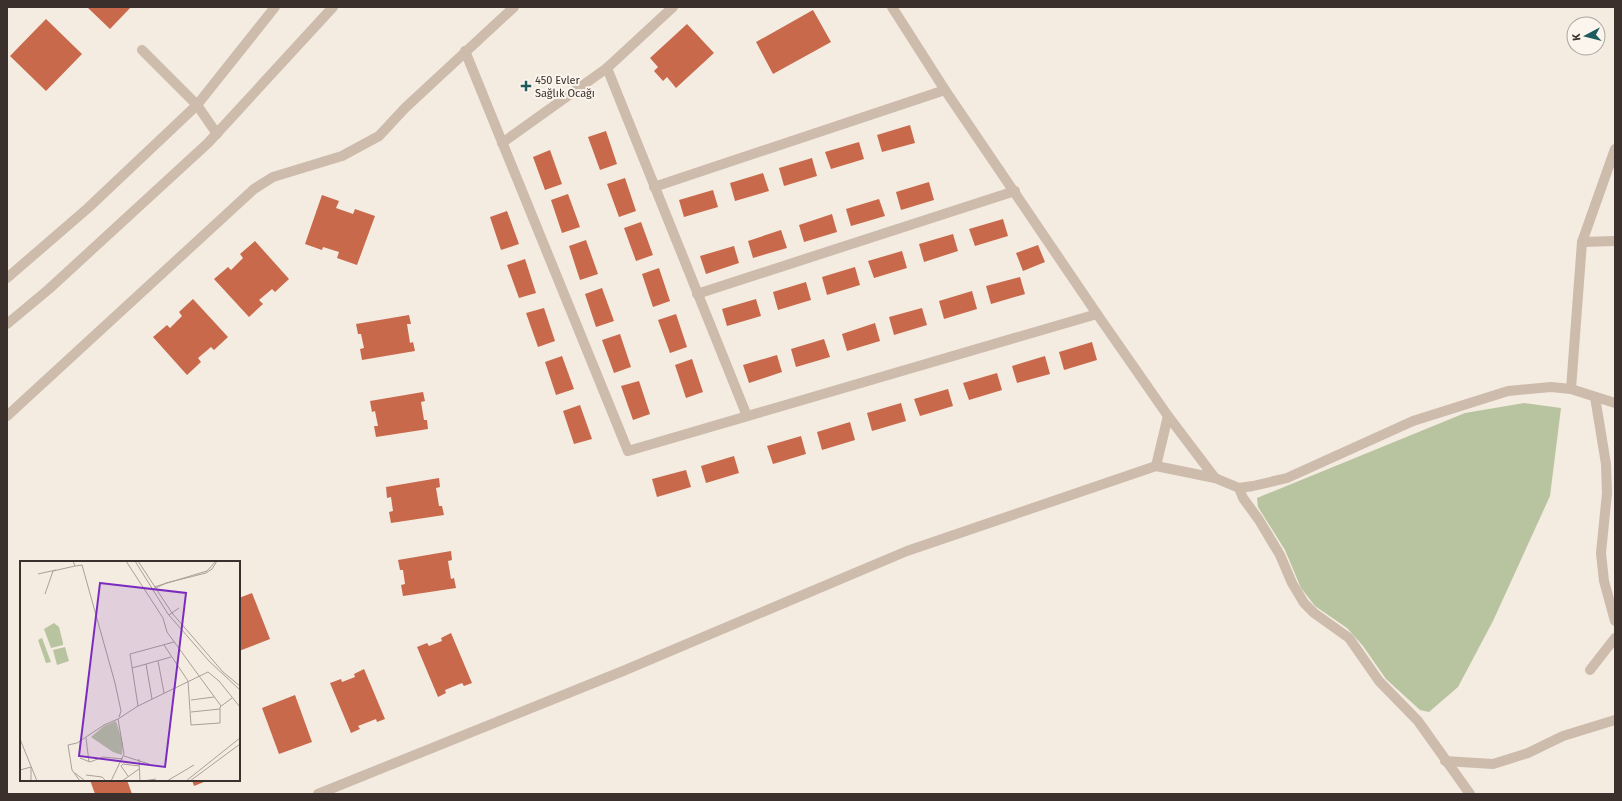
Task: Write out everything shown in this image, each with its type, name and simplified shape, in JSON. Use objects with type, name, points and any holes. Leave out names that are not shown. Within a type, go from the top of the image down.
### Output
[{"type":"street","points":[[7,278],[88,208],[196,105],[275,7]]},
{"type":"street","points":[[9,319],[48,289],[216,134],[333,7]]},
{"type":"street","points":[[7,416],[254,189],[273,177],[342,156],[379,136],[405,108],[514,7]]},
{"type":"street","points":[[502,143],[607,68],[673,7]]},
{"type":"street","points":[[892,7],[945,90],[1015,191],[1096,314],[1168,416],[1215,478]]},
{"type":"street","points":[[142,50],[196,105],[216,134]]},
{"type":"street","points":[[465,52],[628,451],[1096,314]]},
{"type":"street","points":[[607,68],[747,416]]},
{"type":"street","points":[[654,186],[945,90]]},
{"type":"street","points":[[1571,389],[1582,242],[1615,149]]},
{"type":"street","points":[[697,294],[1015,191]]},
{"type":"street","points":[[1582,242],[1615,241]]},
{"type":"street","points":[[318,794],[623,672],[908,551],[1156,466],[1215,478],[1239,488],[1287,478],[1413,421],[1508,391],[1551,387],[1571,389],[1615,403]]},
{"type":"street","points":[[1595,396],[1606,464],[1608,492],[1601,553],[1604,581],[1615,621]]},
{"type":"street","points":[[1156,466],[1168,416]]},
{"type":"street","points":[[1239,488],[1243,498],[1259,520],[1280,555],[1292,583],[1304,603],[1314,613],[1349,638],[1379,681],[1418,721],[1445,761],[1470,794]]},
{"type":"street","points":[[1590,670],[1615,638]]},
{"type":"street","points":[[1445,761],[1493,764],[1528,753],[1563,736],[1615,720]]},
{"type":"green space","points":[[1524,403],[1561,408],[1550,496],[1493,621],[1458,687],[1429,712],[1420,710],[1386,679],[1363,646],[1347,628],[1315,606],[1301,588],[1285,550],[1258,507],[1257,498],[1465,413]]},
{"type":"building","points":[[87,7],[131,7],[110,29]]},
{"type":"building","points":[[813,10],[831,42],[773,74],[756,42]]},
{"type":"building","points":[[46,19],[82,54],[46,91],[10,56]]},
{"type":"building","points":[[687,24],[714,53],[676,88],[667,77],[663,81],[654,71],[658,67],[650,58]]},
{"type":"building","points":[[910,125],[915,143],[882,152],[877,135]]},
{"type":"building","points":[[606,131],[617,164],[600,170],[588,137]]},
{"type":"building","points":[[859,142],[864,159],[831,169],[825,152]]},
{"type":"building","points":[[550,150],[562,184],[545,190],[533,157]]},
{"type":"building","points":[[812,158],[817,176],[784,186],[779,168]]},
{"type":"building","points":[[763,173],[769,191],[735,201],[730,183]]},
{"type":"building","points":[[625,178],[636,211],[619,217],[607,184]]},
{"type":"building","points":[[929,182],[934,200],[901,210],[896,192]]},
{"type":"building","points":[[713,190],[718,207],[684,217],[679,200]]},
{"type":"building","points":[[568,194],[580,227],[562,233],[551,200]]},
{"type":"building","points":[[322,195],[339,201],[336,208],[353,214],[355,209],[375,216],[357,265],[337,258],[339,252],[323,247],[322,250],[305,244]]},
{"type":"building","points":[[879,199],[885,216],[851,226],[846,209]]},
{"type":"building","points":[[507,211],[519,244],[501,250],[490,217]]},
{"type":"building","points":[[832,214],[837,232],[804,242],[799,225]]},
{"type":"building","points":[[1003,219],[1008,236],[975,246],[969,229]]},
{"type":"building","points":[[641,222],[653,255],[636,261],[624,228]]},
{"type":"building","points":[[781,230],[787,248],[753,258],[748,241]]},
{"type":"building","points":[[953,234],[958,251],[924,262],[919,244]]},
{"type":"building","points":[[586,240],[598,274],[580,280],[569,246]]},
{"type":"building","points":[[255,241],[289,279],[275,292],[272,289],[259,300],[263,304],[249,317],[214,279],[228,267],[231,270],[243,258],[240,254]]},
{"type":"building","points":[[1038,245],[1045,262],[1023,271],[1016,253]]},
{"type":"building","points":[[734,246],[739,263],[706,274],[700,256]]},
{"type":"building","points":[[902,251],[907,268],[874,278],[868,261]]},
{"type":"building","points":[[525,259],[536,293],[519,298],[507,265]]},
{"type":"building","points":[[855,267],[860,285],[827,295],[822,277]]},
{"type":"building","points":[[659,268],[670,301],[653,307],[642,274]]},
{"type":"building","points":[[1020,277],[1025,294],[991,304],[986,286]]},
{"type":"building","points":[[806,282],[811,300],[778,310],[773,292]]},
{"type":"building","points":[[602,288],[614,321],[596,327],[585,294]]},
{"type":"building","points":[[972,291],[977,309],[944,319],[939,301]]},
{"type":"building","points":[[193,299],[228,337],[214,350],[211,347],[198,358],[201,362],[187,375],[153,337],[167,325],[170,328],[182,316],[179,312]]},
{"type":"building","points":[[756,299],[761,316],[727,326],[722,309]]},
{"type":"building","points":[[544,308],[555,341],[538,347],[526,313]]},
{"type":"building","points":[[922,308],[927,325],[894,335],[889,317]]},
{"type":"building","points":[[676,314],[687,347],[670,353],[658,320]]},
{"type":"building","points":[[409,315],[411,324],[407,324],[410,343],[413,342],[415,351],[362,360],[360,349],[364,348],[361,334],[358,334],[356,324]]},
{"type":"building","points":[[875,323],[880,341],[847,351],[842,334]]},
{"type":"building","points":[[620,334],[631,367],[614,373],[602,340]]},
{"type":"building","points":[[824,339],[830,357],[796,367],[791,349]]},
{"type":"building","points":[[1092,342],[1097,360],[1064,370],[1059,352]]},
{"type":"building","points":[[777,355],[782,372],[749,383],[743,365]]},
{"type":"building","points":[[562,356],[574,389],[556,395],[545,362]]},
{"type":"building","points":[[1045,356],[1050,374],[1017,383],[1012,366]]},
{"type":"building","points":[[692,359],[703,392],[686,398],[675,365]]},
{"type":"building","points":[[997,373],[1002,390],[969,400],[963,383]]},
{"type":"building","points":[[639,381],[650,414],[633,420],[621,386]]},
{"type":"building","points":[[948,389],[953,406],[920,416],[914,399]]},
{"type":"building","points":[[423,392],[425,401],[421,402],[424,420],[427,420],[428,429],[376,437],[374,426],[378,426],[375,411],[372,412],[370,401]]},
{"type":"building","points":[[901,403],[906,421],[872,431],[867,413]]},
{"type":"building","points":[[580,405],[592,439],[574,444],[563,411]]},
{"type":"building","points":[[850,422],[855,440],[822,450],[817,432]]},
{"type":"building","points":[[801,436],[806,454],[773,464],[767,446]]},
{"type":"building","points":[[734,456],[739,473],[706,483],[701,466]]},
{"type":"building","points":[[686,470],[691,487],[657,497],[652,479]]},
{"type":"building","points":[[439,478],[440,487],[436,488],[439,506],[442,506],[444,515],[391,523],[389,512],[393,511],[391,497],[387,498],[386,487]]},
{"type":"building","points":[[451,551],[452,560],[448,561],[451,579],[454,578],[456,588],[403,596],[401,585],[405,584],[403,570],[400,570],[398,560]]},
{"type":"building","points":[[252,593],[270,639],[240,651],[240,598]]},
{"type":"building","points":[[451,633],[472,683],[464,686],[462,683],[445,690],[446,693],[438,697],[417,647],[427,643],[429,646],[442,641],[441,638]]},
{"type":"building","points":[[364,669],[385,719],[377,722],[376,719],[358,726],[360,729],[351,733],[330,683],[341,679],[342,682],[355,677],[354,674]]},
{"type":"building","points":[[295,695],[312,742],[279,754],[262,708]]},
{"type":"building","points":[[90,781],[127,781],[132,794],[95,794]]},
{"type":"building","points":[[192,781],[206,781],[194,786]]},
{"type":"place","name":"450 Evler Sağlık Ocağı","points":[[526,86]]}]
